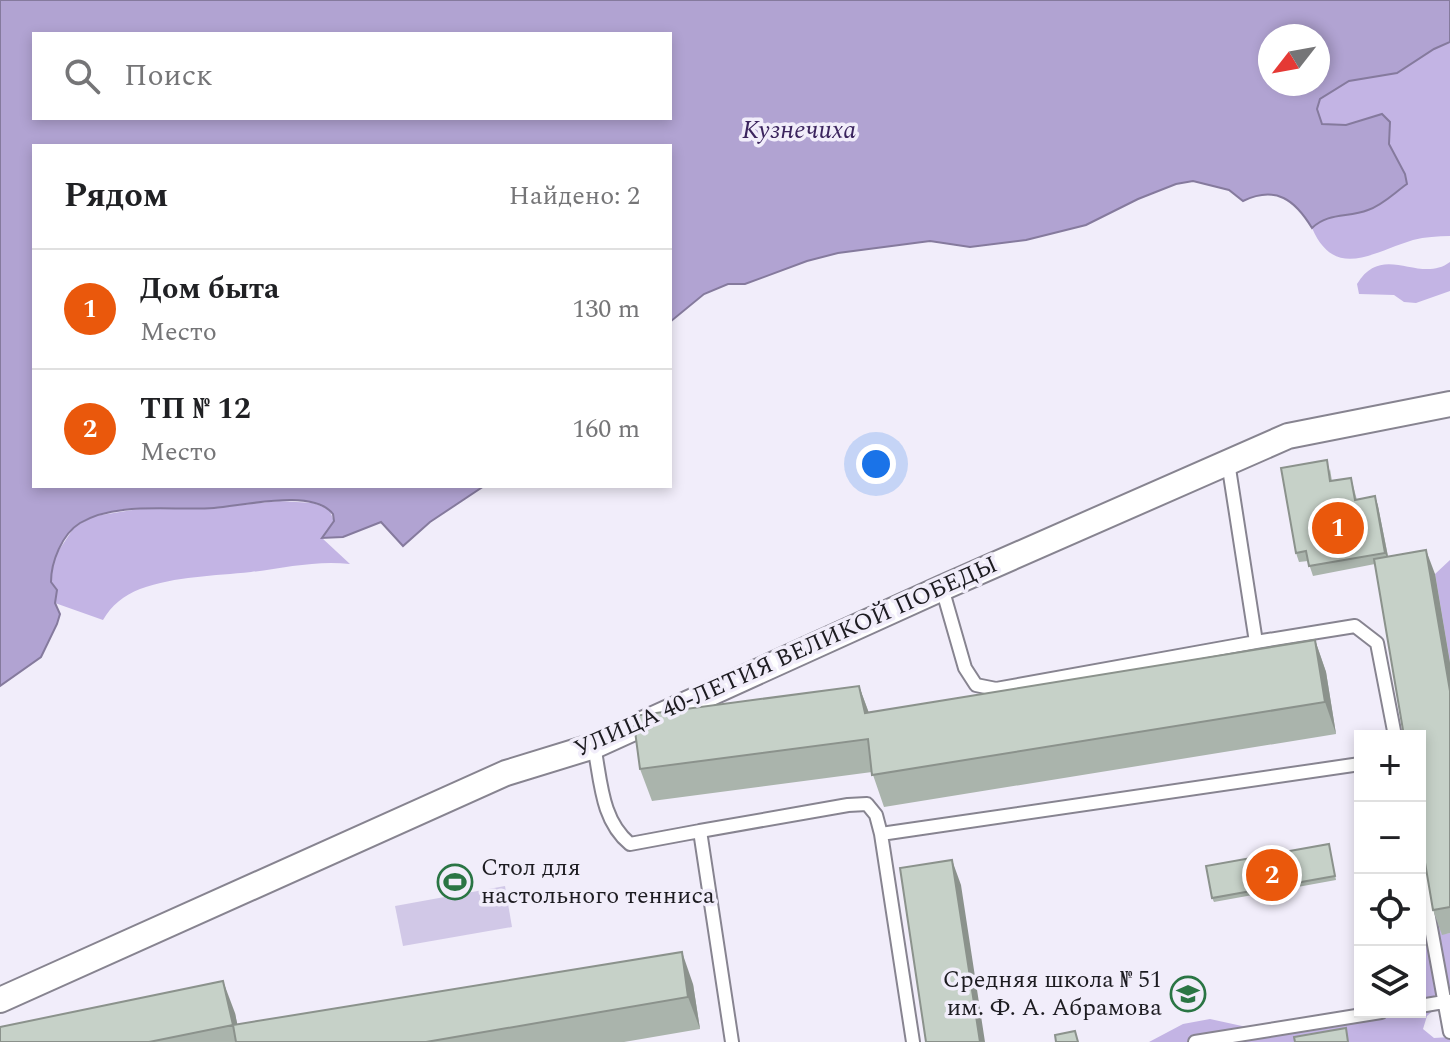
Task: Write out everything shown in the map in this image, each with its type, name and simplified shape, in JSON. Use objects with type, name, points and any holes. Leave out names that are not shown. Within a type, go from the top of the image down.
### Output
[{"type":"street","name":"УЛИЦА 40-ЛЕТИЯ ВЕЛИКОЙ ПОБЕДЫ","points":[[0,1000],[506,773],[594,746],[1288,436],[1450,404]]},
{"type":"lane","points":[[1228,462],[1256,642]]},
{"type":"lane","points":[[942,588],[965,668],[976,685],[996,689],[1355,626],[1377,643],[1394,730]]},
{"type":"lane","points":[[594,746],[609,821],[617,834],[630,844],[867,804],[876,815],[881,834],[913,1042]]},
{"type":"lane","points":[[881,834],[1354,765]]},
{"type":"lane","points":[[700,831],[732,1042]]},
{"type":"lane","points":[[1421,874],[1448,1001],[1450,1032]]},
{"type":"lane","points":[[1426,1005],[1448,1001]]},
{"type":"lane","points":[[1195,1042],[1354,1016]]},
{"type":"shaded area","points":[[1450,42],[1450,236],[1413,240],[1356,258],[1332,254],[1321,244],[1312,228],[1329,217],[1374,208],[1407,184],[1389,144],[1390,122],[1382,114],[1346,125],[1322,124],[1317,109],[1320,98],[1330,96],[1330,92],[1349,81],[1398,73]]},
{"type":"shaded area","points":[[1450,262],[1450,291],[1416,303],[1404,302],[1394,295],[1359,294],[1357,284],[1367,272],[1378,266],[1390,264],[1426,269]]},
{"type":"shaded area","points":[[279,501],[313,503],[329,509],[334,521],[322,538],[350,564],[313,564],[167,581],[129,594],[103,620],[55,603],[57,590],[51,582],[53,559],[75,526],[95,516],[145,508],[212,508]]},
{"type":"shaded area","points":[[1450,560],[1450,663],[1435,574]]},
{"type":"shaded area","points":[[1430,851],[1442,934],[1450,933],[1450,995],[1427,1016],[1423,1029],[1434,1038],[1450,1037],[1450,1042],[1149,1042],[1183,1024],[1210,1019],[1242,1026],[1298,1030],[1316,1016],[1348,1013],[1354,1008],[1354,1018],[1426,1018],[1426,853]]},
{"type":"shaded area","points":[[505,886],[512,927],[403,946],[395,906]]},
{"type":"water","name":"Кузнечиха","points":[[0,0],[1450,0],[1450,42],[1397,73],[1349,81],[1330,93],[1330,24],[1258,24],[1258,96],[1325,96],[1320,99],[1317,109],[1322,124],[1346,125],[1382,114],[1390,122],[1389,144],[1407,184],[1373,208],[1332,217],[1312,228],[1299,210],[1284,198],[1265,195],[1243,201],[1229,190],[1193,181],[1176,184],[1138,199],[1086,225],[1026,240],[970,247],[930,241],[838,253],[807,261],[745,284],[728,284],[704,294],[672,320],[672,144],[32,144],[32,488],[481,488],[430,522],[403,546],[381,522],[343,537],[322,538],[334,521],[333,514],[323,506],[294,500],[214,508],[127,509],[94,516],[68,534],[55,557],[51,582],[57,590],[55,603],[60,614],[41,657],[0,686]]},
{"type":"building","points":[[1327,460],[1330,481],[1351,478],[1355,500],[1375,496],[1385,553],[1309,566],[1306,551],[1296,553],[1281,468]]},
{"type":"building","points":[[1426,550],[1450,691],[1450,907],[1433,910],[1426,869],[1426,730],[1403,730],[1374,559]]},
{"type":"building","points":[[1315,640],[1325,702],[872,775],[868,739],[640,769],[633,716],[859,686],[865,713]]},
{"type":"building","points":[[1329,844],[1335,876],[1212,898],[1206,866]]},
{"type":"building","points":[[952,860],[980,1042],[926,1042],[900,868]]},
{"type":"building","points":[[682,952],[688,997],[426,1042],[236,1042],[233,1025]]},
{"type":"building","points":[[223,981],[233,1025],[149,1042],[0,1042],[0,1027]]},
{"type":"building","points":[[1346,1028],[1348,1042],[1295,1042],[1294,1037]]},
{"type":"building","points":[[1075,1031],[1078,1042],[1056,1042],[1055,1035]]},
{"type":"place","name":"Дом быта","points":[[1338,528]]},
{"type":"place","name":"ТП № 12","points":[[1272,875]]},
{"type":"place","name":"Стол для настольного тенниса","points":[[455,882]]},
{"type":"place","name":"Средняя школа № 51 им. Ф. А. Абрамова","points":[[1188,994]]}]
